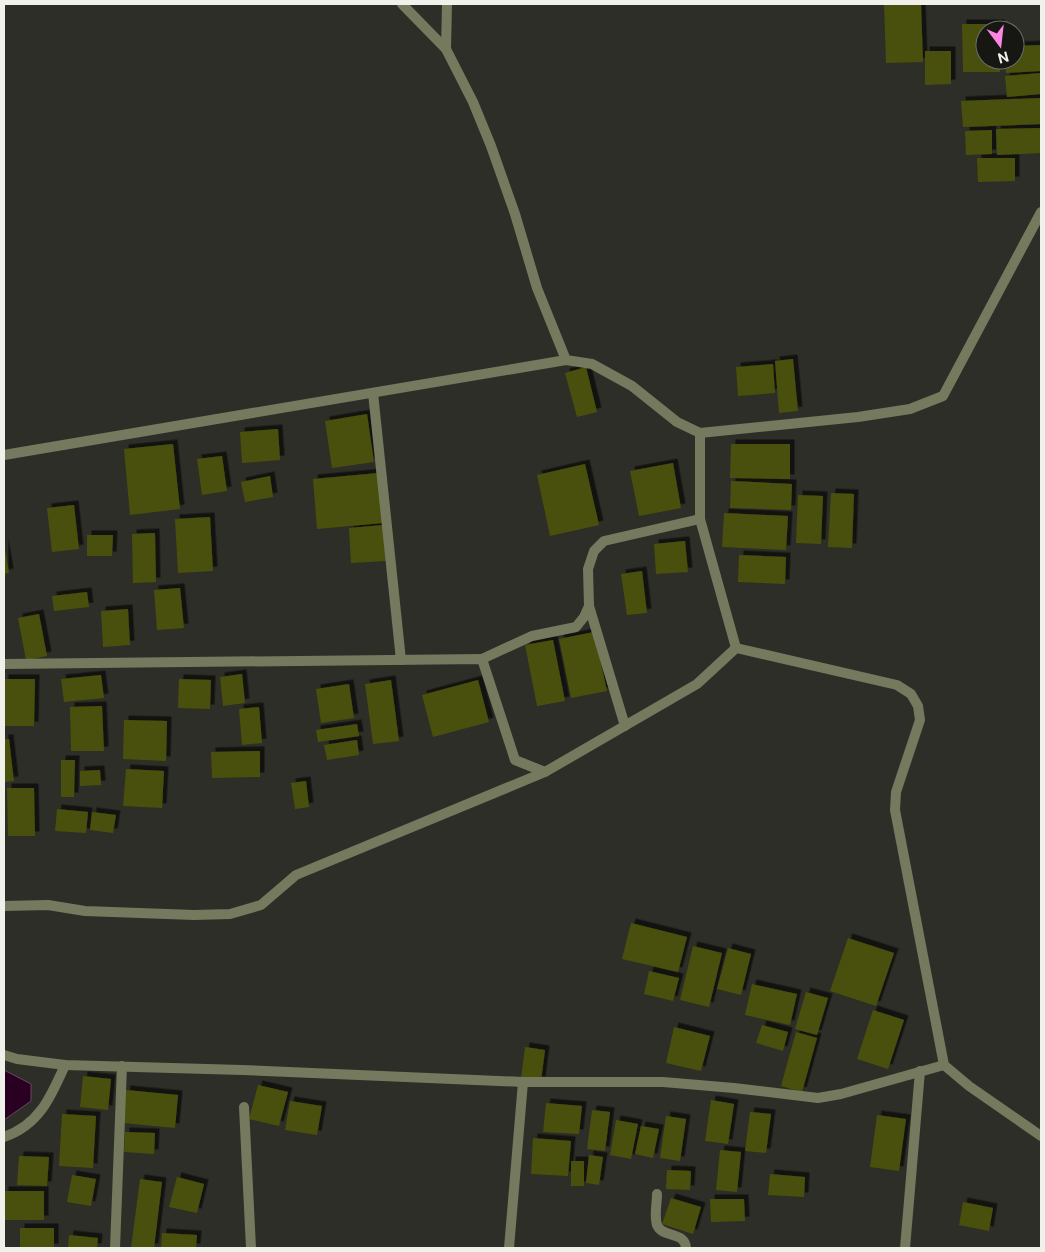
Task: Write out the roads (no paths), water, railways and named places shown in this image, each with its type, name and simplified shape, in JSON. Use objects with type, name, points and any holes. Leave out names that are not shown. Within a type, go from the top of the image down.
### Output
[{"type":"street","points":[[402,4],[446,49],[473,102],[515,214],[537,288],[566,360]]},
{"type":"street","points":[[446,49],[447,4]]},
{"type":"street","points":[[4,455],[566,360],[592,364],[624,381],[677,422],[700,433],[858,417],[910,409],[943,396],[1041,212]]},
{"type":"street","points":[[373,394],[401,660]]},
{"type":"street","points":[[700,433],[700,519],[736,648]]},
{"type":"street","points":[[625,726],[589,606],[588,569],[594,550],[604,541],[700,519]]},
{"type":"street","points":[[4,664],[482,660],[532,636],[576,627],[584,617],[589,606]]},
{"type":"street","points":[[4,906],[48,904],[85,911],[114,913],[230,914],[261,905],[296,875],[545,772],[697,684],[736,648]]},
{"type":"street","points":[[736,648],[897,685],[910,694],[918,706],[920,720],[896,792],[895,810],[944,1065],[969,1086],[1041,1136]]},
{"type":"street","points":[[482,660],[515,760],[545,772]]},
{"type":"street","points":[[4,1055],[17,1059],[65,1065],[524,1082],[663,1082],[818,1098],[841,1094],[944,1065]]},
{"type":"street","points":[[4,1137],[16,1133],[34,1119],[47,1104],[65,1065]]},
{"type":"street","points":[[115,1248],[122,1066]]},
{"type":"street","points":[[905,1248],[920,1071]]},
{"type":"street","points":[[509,1248],[524,1082]]},
{"type":"street","points":[[244,1107],[252,1248]]},
{"type":"street","points":[[657,1194],[657,1224],[660,1230],[682,1239],[686,1244],[686,1248]]}]
